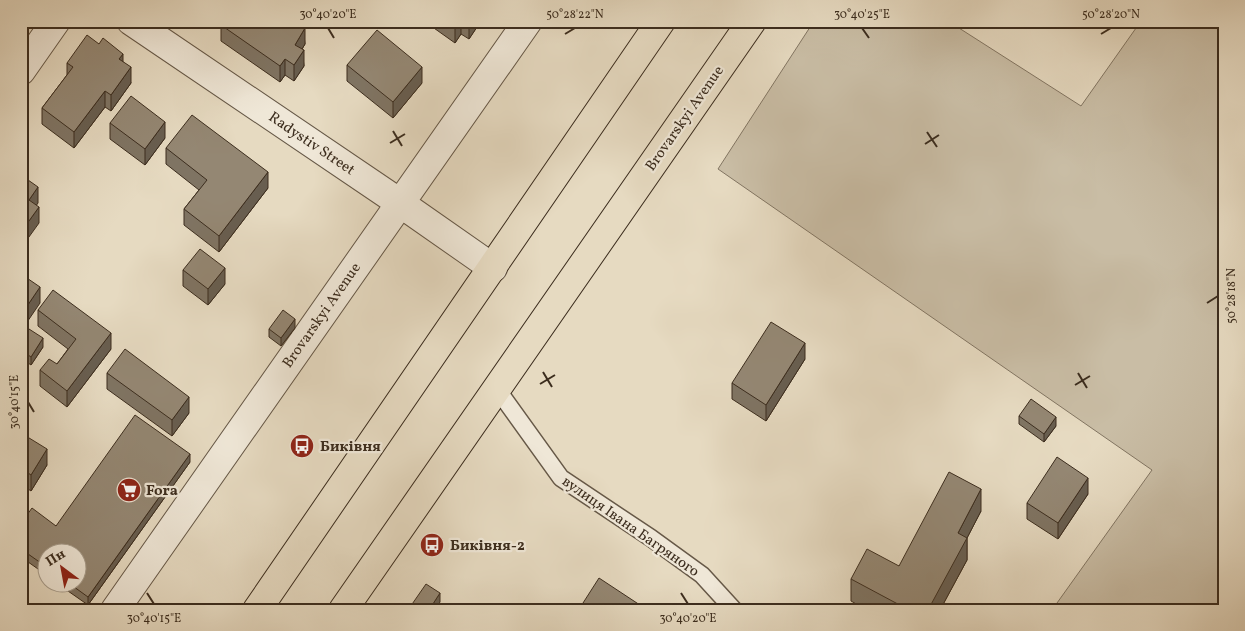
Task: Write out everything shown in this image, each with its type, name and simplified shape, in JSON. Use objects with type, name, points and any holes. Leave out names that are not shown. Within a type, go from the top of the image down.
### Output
[{"type":"highway","points":[[257,610],[662,21]]},
{"type":"highway","name":"Brovarskyi Avenue","points":[[343,610],[752,21]]},
{"type":"street","points":[[21,71],[56,21]]},
{"type":"street","name":"Radystiv Street","points":[[131,21],[400,202],[492,268]]},
{"type":"street","name":"Brovarskyi Avenue","points":[[116,610],[528,21]]},
{"type":"lane","name":"вулиця Івана Багряного","points":[[497,389],[561,478],[651,538],[702,575],[734,610]]},
{"type":"shaded area","points":[[814,21],[948,21],[1081,106],[1141,21],[1224,21],[1224,610],[1052,610],[1152,470],[718,169]]},
{"type":"building","points":[[224,21],[295,21],[305,28],[295,45],[304,50],[294,65],[285,59],[280,66],[221,25]]},
{"type":"building","points":[[447,21],[459,21],[455,27]]},
{"type":"building","points":[[377,30],[422,67],[393,102],[347,65]]},
{"type":"building","points":[[87,35],[99,44],[103,38],[123,54],[119,59],[131,67],[111,95],[105,91],[74,132],[42,108],[73,67],[67,63]]},
{"type":"building","points":[[131,96],[165,122],[145,149],[110,123]]},
{"type":"building","points":[[192,115],[268,172],[219,236],[184,209],[207,180],[166,148]]},
{"type":"building","points":[[21,175],[38,187],[29,200],[39,207],[21,232]]},
{"type":"building","points":[[200,249],[225,268],[208,289],[183,270]]},
{"type":"building","points":[[21,274],[40,287],[21,315]]},
{"type":"building","points":[[53,290],[111,333],[67,391],[40,370],[49,359],[57,364],[76,339],[38,310]]},
{"type":"building","points":[[283,310],[295,319],[281,338],[269,329]]},
{"type":"building","points":[[771,322],[805,343],[766,405],[732,383]]},
{"type":"building","points":[[29,329],[43,338],[31,357],[21,350],[21,340]]},
{"type":"building","points":[[125,349],[189,397],[172,420],[107,373]]},
{"type":"building","points":[[1031,399],[1056,417],[1044,434],[1019,416]]},
{"type":"building","name":"Fora","points":[[135,415],[190,454],[88,597],[84,594],[88,594],[88,544],[38,544],[38,561],[21,549],[21,523],[32,508],[56,526]]},
{"type":"building","points":[[21,433],[47,449],[31,475],[21,468]]},
{"type":"building","points":[[1057,457],[1088,478],[1058,523],[1027,503]]},
{"type":"building","points":[[949,472],[981,489],[958,533],[967,538],[928,610],[909,610],[851,579],[867,549],[899,566]]},
{"type":"building","points":[[599,578],[646,609],[594,610],[583,603]]},
{"type":"building","points":[[426,584],[440,593],[429,610],[408,610]]},
{"type":"place","name":"Бикiвня","points":[[302,446]]},
{"type":"place","name":"Fora","points":[[129,490]]},
{"type":"place","name":"Бикiвня-2","points":[[432,545]]}]
